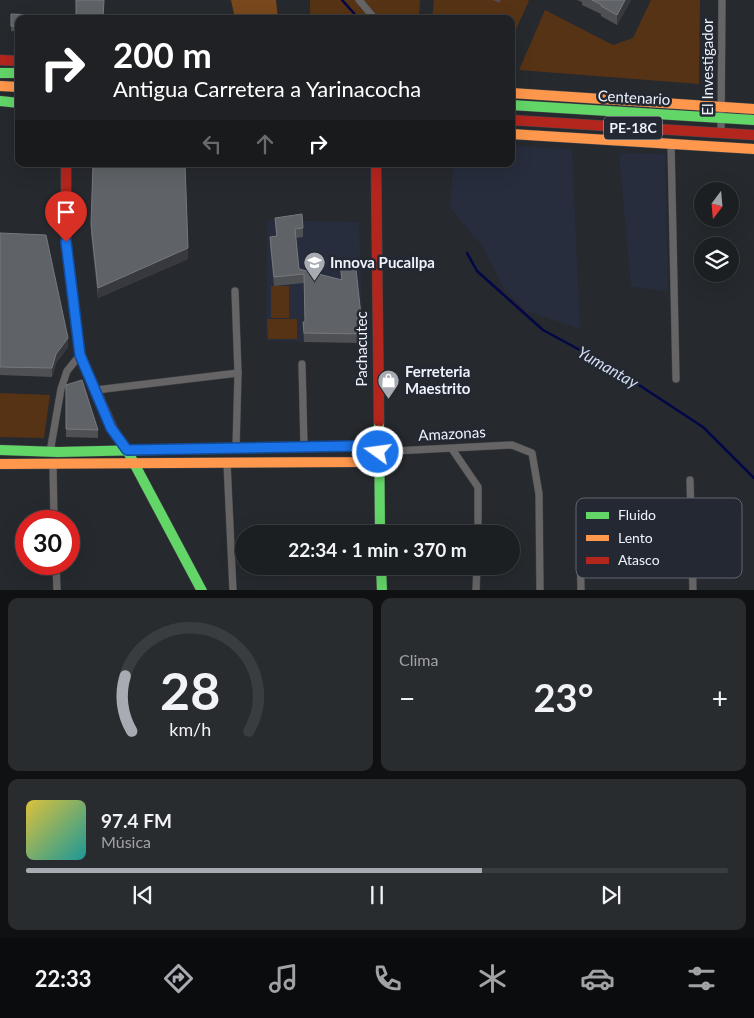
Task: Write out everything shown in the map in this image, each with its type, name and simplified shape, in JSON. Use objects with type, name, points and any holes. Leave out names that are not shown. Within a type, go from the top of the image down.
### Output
[{"type":"main road","points":[[0,60],[15,61]]},
{"type":"main road","points":[[0,73],[15,73]]},
{"type":"main road","points":[[0,86],[15,87]]},
{"type":"main road","points":[[515,93],[754,109]]},
{"type":"main road","points":[[0,101],[15,103]]},
{"type":"main road","name":"Centenario","points":[[515,105],[754,120]]},
{"type":"main road","name":"Centenario","points":[[515,120],[754,135]]},
{"type":"main road","points":[[515,134],[754,149]]},
{"type":"main road","points":[[66,167],[66,242],[80,355],[111,428],[127,450],[202,590]]},
{"type":"main road","name":"Pachacutec","points":[[370,167],[374,452],[379,525]]},
{"type":"main road","name":"Pachacutec","points":[[373,525],[376,167]]},
{"type":"main road","points":[[0,450],[50,452],[354,446],[374,452]]},
{"type":"main road","points":[[0,464],[135,465],[356,462],[374,452]]},
{"type":"main road","points":[[374,575],[375,590]]},
{"type":"main road","points":[[381,575],[382,590]]},
{"type":"street","points":[[359,0],[372,15]]},
{"type":"street","name":"El Investigador","points":[[721,133],[723,107],[722,0]]},
{"type":"street","points":[[671,144],[676,379]]},
{"type":"street","points":[[235,291],[238,373],[236,448]]},
{"type":"street","points":[[50,452],[61,389],[67,371],[80,355]]},
{"type":"street","points":[[302,364],[304,446]]},
{"type":"street","points":[[96,390],[238,373]]},
{"type":"street","name":"Amazonas","points":[[374,452],[512,445],[532,454],[538,494],[540,590]]},
{"type":"street","points":[[452,449],[478,487],[478,525]]},
{"type":"street","points":[[227,463],[233,590]]},
{"type":"street","points":[[53,465],[54,510]]},
{"type":"street","points":[[690,480],[690,498]]},
{"type":"street","points":[[56,575],[57,590]]},
{"type":"street","points":[[476,590],[477,575]]},
{"type":"shaded area","points":[[231,0],[276,0],[278,15],[234,15]]},
{"type":"shaded area","points":[[310,0],[420,0],[419,15],[310,15]]},
{"type":"shaded area","points":[[434,0],[529,1],[515,31],[515,15],[432,15]]},
{"type":"shaded area","points":[[651,0],[700,0],[699,84],[519,70],[545,10],[613,45],[633,38]]},
{"type":"shaded area","points":[[515,146],[572,149],[580,329],[526,311],[504,289],[482,246],[450,208],[453,167],[515,167]]},
{"type":"shaded area","points":[[619,153],[665,154],[668,291],[631,287]]},
{"type":"shaded area","name":"Innova Pucallpa","points":[[267,220],[359,222],[363,343],[266,341]]},
{"type":"shaded area","points":[[271,286],[289,286],[289,318],[271,318]]},
{"type":"shaded area","points":[[267,319],[297,319],[297,339],[268,339]]},
{"type":"shaded area","points":[[0,393],[50,395],[44,438],[0,437]]},
{"type":"building","points":[[76,0],[104,0],[103,15],[76,15]]},
{"type":"building","points":[[592,0],[625,0],[617,15]]},
{"type":"building","points":[[11,14],[33,15],[15,15],[15,26],[11,26]]},
{"type":"building","points":[[93,167],[185,167],[188,248],[98,288],[91,224]]},
{"type":"building","points":[[302,214],[303,228],[295,229],[299,269],[342,280],[340,261],[355,260],[363,334],[304,333],[304,274],[274,277],[270,237],[277,236],[275,218]]},
{"type":"building","points":[[0,233],[46,235],[68,338],[56,354],[52,368],[0,367]]},
{"type":"building","points":[[82,380],[98,430],[66,429],[66,385]]},
{"type":"waterway","name":"Yumantay","points":[[342,0],[355,15]]},
{"type":"waterway","name":"Yumantay","points":[[467,253],[477,271],[543,330],[613,368],[703,427],[754,478]]},
{"type":"traffic: fast","points":[[0,73],[15,73]]},
{"type":"traffic: fast","points":[[0,101],[15,103]]},
{"type":"traffic: fast","points":[[515,105],[754,120]]},
{"type":"traffic: fast","points":[[379,422],[380,525]]},
{"type":"traffic: fast","points":[[115,434],[127,450],[201,590]]},
{"type":"traffic: fast","points":[[0,450],[58,452],[188,449]]},
{"type":"traffic: fast","points":[[381,575],[382,590]]},
{"type":"traffic: slow","points":[[0,86],[15,87]]},
{"type":"traffic: slow","points":[[515,93],[754,109]]},
{"type":"traffic: slow","points":[[515,134],[754,149]]},
{"type":"traffic: slow","points":[[0,464],[356,462],[371,452]]},
{"type":"traffic: jam","points":[[0,60],[15,61]]},
{"type":"traffic: jam","points":[[515,120],[754,135]]},
{"type":"traffic: jam","points":[[66,167],[66,241],[80,355],[115,434]]},
{"type":"traffic: jam","points":[[376,167],[379,422]]},
{"type":"traffic: jam","points":[[188,449],[354,446],[371,452]]},
{"type":"place","name":"Innova Pucallpa","points":[[314,282]]},
{"type":"place","name":"Ferreteria Maestrito","points":[[389,400]]},
{"type":"route","points":[[66,242],[80,355],[111,428],[127,450],[354,446],[371,452],[378,452]]}]
